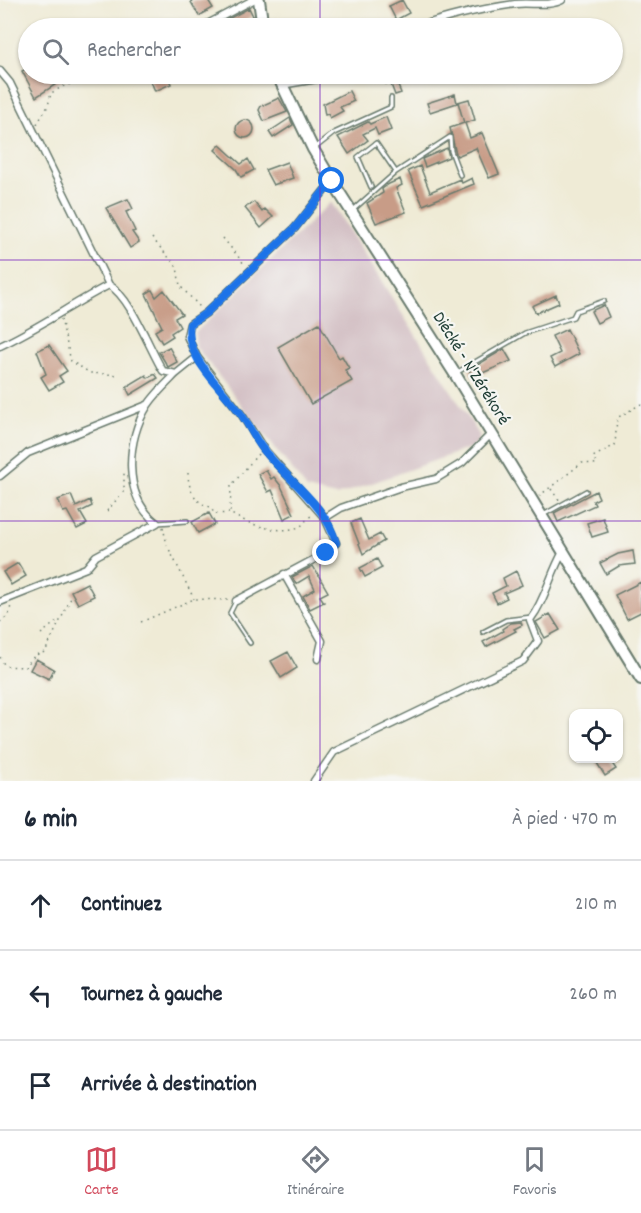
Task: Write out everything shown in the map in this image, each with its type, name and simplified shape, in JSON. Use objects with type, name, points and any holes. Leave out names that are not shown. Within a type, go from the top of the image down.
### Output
[{"type":"highway","points":[[259,0],[262,18]]},
{"type":"highway","name":"Diécké - N'Zérékoré","points":[[280,85],[332,181],[455,374],[531,502],[542,516],[641,678]]},
{"type":"street","points":[[219,18],[253,0]]},
{"type":"street","points":[[444,18],[458,13],[479,12],[516,3],[562,0]]},
{"type":"street","points":[[0,71],[10,83],[109,285],[116,289],[130,311],[163,371],[176,374]]},
{"type":"street","points":[[280,85],[286,84]]},
{"type":"street","points":[[236,601],[326,553],[336,543],[322,515],[262,448],[242,415],[197,357],[187,336],[190,324],[206,313],[295,228],[332,181]]},
{"type":"street","points":[[0,346],[60,315],[72,304],[109,285]]},
{"type":"street","points":[[0,602],[10,596],[86,568],[96,556],[158,523],[148,516],[135,495],[130,449],[147,405],[176,374],[197,357]]},
{"type":"street","points":[[0,476],[28,453],[147,405]]},
{"type":"street","points":[[322,515],[401,487],[436,479],[462,462],[491,434]]},
{"type":"street","points":[[314,781],[334,752],[523,661],[538,641],[530,620],[543,602],[550,575],[563,551]]},
{"type":"street","points":[[284,574],[322,641],[318,659]]},
{"type":"lane","points":[[313,149],[334,133],[391,107],[391,98]]},
{"type":"lane","points":[[352,211],[396,172],[450,137],[451,151],[460,175]]},
{"type":"lane","points":[[371,187],[358,157],[376,143],[396,172]]},
{"type":"lane","points":[[455,374],[525,333],[564,321],[573,317],[576,311],[604,301]]},
{"type":"lane","points":[[542,516],[566,500],[586,491]]},
{"type":"lane","points":[[158,523],[187,521]]},
{"type":"lane","points":[[236,601],[231,613],[250,643]]},
{"type":"lane","points":[[483,632],[506,620],[532,617]]},
{"type":"path","points":[[33,130],[48,106],[51,93],[70,84]]},
{"type":"path","points":[[152,238],[177,267],[180,286],[206,313]]},
{"type":"path","points":[[223,238],[249,271]]},
{"type":"path","points":[[60,315],[71,362],[90,374],[120,375]]},
{"type":"path","points":[[531,502],[582,463],[597,464],[593,457],[615,445],[617,418],[641,404]]},
{"type":"path","points":[[230,513],[231,486],[262,448]]},
{"type":"path","points":[[107,511],[124,491],[124,470]]},
{"type":"path","points":[[188,473],[188,488],[205,506],[211,507],[214,514],[230,513],[245,522],[282,529],[301,527],[307,518],[322,515]]},
{"type":"path","points":[[550,488],[558,499],[566,500]]},
{"type":"path","points":[[158,523],[163,528],[167,545],[194,599]]},
{"type":"path","points":[[0,622],[9,615],[10,596]]},
{"type":"path","points":[[141,622],[194,599],[213,597],[236,601]]},
{"type":"path","points":[[0,657],[5,666],[25,667],[35,655],[45,652],[71,598]]},
{"type":"path","points":[[41,634],[58,621]]},
{"type":"shaded area","points":[[331,202],[480,436],[475,446],[336,496],[307,489],[196,347],[195,333]]},
{"type":"building","points":[[208,0],[213,8],[199,16],[191,2]]},
{"type":"building","points":[[402,0],[409,13],[395,18],[389,6]]},
{"type":"building","points":[[249,8],[253,16],[249,18],[230,18]]},
{"type":"building","points":[[29,84],[56,84],[36,97]]},
{"type":"building","points":[[152,84],[171,84],[155,91]]},
{"type":"building","points":[[391,84],[397,84],[401,93],[395,95]]},
{"type":"building","points":[[349,91],[354,101],[340,107],[343,111],[330,118],[328,114],[325,115],[323,104]]},
{"type":"building","points":[[455,94],[457,103],[430,112],[427,103]]},
{"type":"building","points":[[279,98],[287,112],[264,121],[259,110],[261,106]]},
{"type":"building","points":[[469,99],[475,120],[465,123],[470,138],[482,133],[499,174],[489,178],[476,148],[457,156],[455,150],[450,128],[464,123],[458,102]]},
{"type":"building","points":[[386,117],[391,130],[378,135],[375,128],[363,134],[368,140],[349,154],[338,137],[368,122],[370,124]]},
{"type":"building","points":[[290,118],[293,125],[273,138],[269,132]]},
{"type":"building","points":[[245,120],[251,123],[254,129],[251,135],[245,138],[239,135],[236,129],[239,123]]},
{"type":"building","points":[[220,145],[241,164],[248,159],[254,170],[241,177],[236,169],[215,150]]},
{"type":"building","points":[[447,148],[449,157],[425,167],[422,159]]},
{"type":"building","points":[[287,162],[293,178],[273,185],[265,170]]},
{"type":"building","points":[[420,166],[430,192],[460,179],[462,183],[472,178],[474,184],[423,205],[408,171]]},
{"type":"building","points":[[400,179],[402,185],[396,188],[406,212],[376,223],[367,203],[383,193],[382,189]]},
{"type":"building","points":[[128,199],[133,209],[126,212],[135,231],[132,232],[139,242],[130,248],[106,208]]},
{"type":"building","points":[[254,202],[262,212],[265,209],[273,217],[261,228],[245,208]]},
{"type":"building","points":[[152,290],[156,297],[164,290],[182,314],[175,318],[180,327],[171,333],[173,336],[162,343],[155,331],[162,327],[146,294]]},
{"type":"building","points":[[556,295],[559,303],[536,313],[532,306]]},
{"type":"building","points":[[604,305],[609,317],[597,323],[591,311]]},
{"type":"building","points":[[319,323],[339,358],[342,356],[349,368],[345,370],[352,381],[311,404],[278,347]]},
{"type":"building","points":[[567,329],[579,354],[555,367],[550,358],[560,353],[552,336]]},
{"type":"building","points":[[49,345],[67,371],[59,376],[63,382],[49,390],[41,377],[46,374],[37,351]]},
{"type":"building","points":[[169,347],[177,362],[168,367],[159,352]]},
{"type":"building","points":[[504,349],[511,361],[473,377],[469,370]]},
{"type":"building","points":[[155,374],[158,378],[130,395],[126,387],[146,375],[148,378]]},
{"type":"building","points":[[266,470],[271,479],[274,477],[281,486],[294,514],[284,519],[272,490],[268,492],[258,474]]},
{"type":"building","points":[[596,491],[599,498],[593,501],[595,505],[558,522],[554,513]]},
{"type":"building","points":[[71,495],[76,507],[90,500],[92,506],[80,512],[87,524],[77,529],[67,511],[63,512],[58,500]]},
{"type":"building","points":[[209,513],[215,524],[198,533],[192,522]]},
{"type":"building","points":[[603,518],[608,532],[592,537],[587,523]]},
{"type":"building","points":[[360,519],[369,540],[380,534],[384,541],[363,554],[351,523]]},
{"type":"building","points":[[633,551],[635,564],[619,566],[606,574],[600,563],[618,554]]},
{"type":"building","points":[[377,559],[382,568],[365,577],[360,568]]},
{"type":"building","points":[[18,563],[26,576],[11,585],[3,572]]},
{"type":"building","points":[[313,566],[328,592],[320,596],[324,602],[310,609],[303,596],[315,589],[309,576],[296,584],[292,577]]},
{"type":"building","points":[[516,571],[522,585],[504,593],[507,598],[497,603],[492,593],[506,586],[503,578]]},
{"type":"building","points":[[641,582],[641,612],[627,619],[615,595]]},
{"type":"building","points":[[87,583],[94,596],[78,604],[71,591]]},
{"type":"building","points":[[550,614],[560,630],[545,638],[536,622]]},
{"type":"building","points":[[521,622],[522,625],[514,629],[516,631],[486,647],[483,642],[503,631],[502,629],[511,623]]},
{"type":"building","points":[[288,652],[297,668],[281,678],[271,661]]},
{"type":"building","points":[[36,659],[54,669],[49,679],[30,670]]},
{"type":"building","points":[[597,763],[612,763],[616,769],[605,776]]},
{"type":"route","points":[[326,553],[336,543],[334,533],[325,518],[262,448],[242,415],[197,357],[187,336],[190,324],[206,313],[295,228],[332,181]]}]
